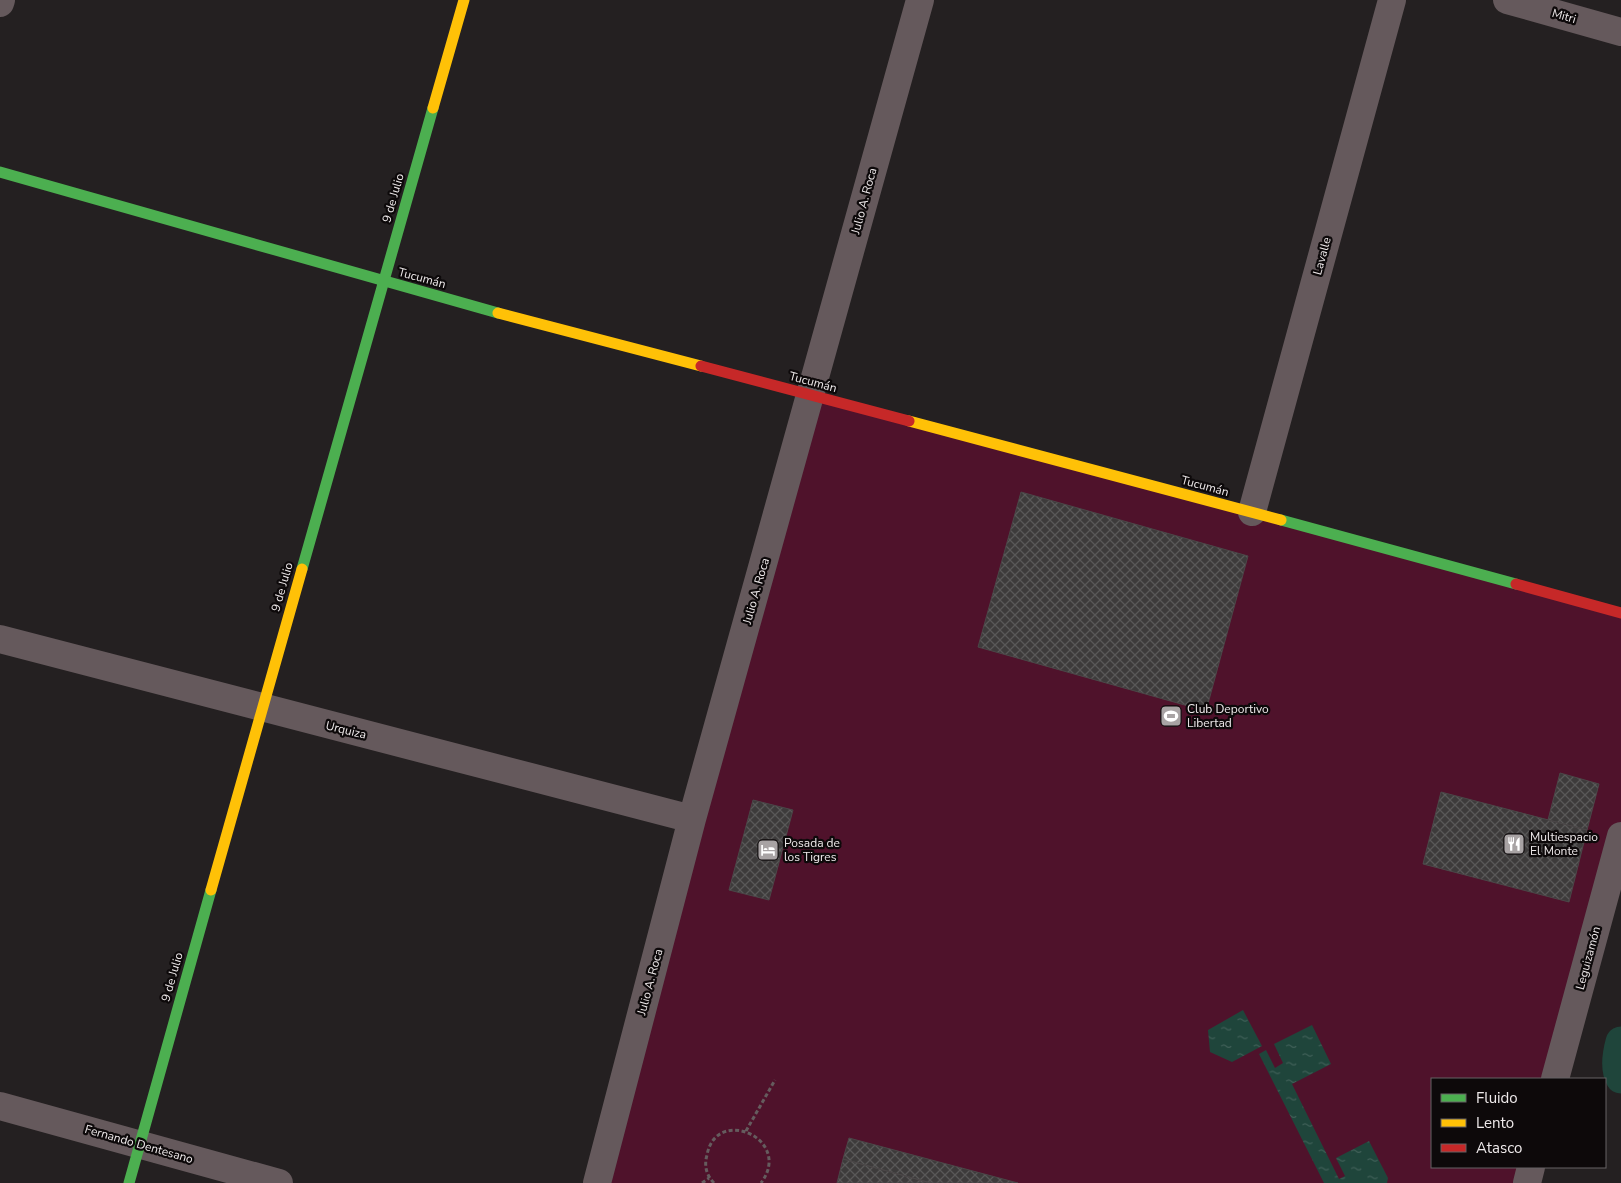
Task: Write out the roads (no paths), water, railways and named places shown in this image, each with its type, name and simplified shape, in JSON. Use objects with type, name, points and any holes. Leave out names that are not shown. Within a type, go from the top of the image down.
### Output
[{"type":"street","name":"9 de Julio","points":[[129,1183],[464,0]]},
{"type":"street","name":"Julio A. Roca","points":[[597,1183],[692,819],[920,0]]},
{"type":"street","name":"Lavalle","points":[[1252,512],[1392,0]]},
{"type":"street","name":"Mitri","points":[[1507,0],[1621,32]]},
{"type":"street","name":"Tucumán","points":[[0,172],[383,281],[1252,512],[1621,613]]},
{"type":"street","name":"Urquiza","points":[[0,639],[692,819]]},
{"type":"street","name":"Leguizamón","points":[[1555,1078],[1621,836]]},
{"type":"street","name":"Fernando Dentesano","points":[[0,1106],[279,1183]]},
{"type":"street","points":[[1527,1183],[1531,1168]]},
{"type":"water","points":[[1243,1010],[1262,1046],[1232,1062],[1210,1052],[1208,1030]]},
{"type":"water","points":[[1312,1025],[1331,1064],[1292,1084],[1339,1179],[1345,1176],[1336,1158],[1369,1141],[1388,1178],[1387,1183],[1324,1183],[1259,1054],[1266,1050],[1275,1068],[1283,1063],[1274,1044]]},
{"type":"waterway","points":[[1621,1042],[1618,1056],[1621,1078]]},
{"type":"place","name":"Club Deportivo Libertad","points":[[1171,716]]},
{"type":"place","name":"Multiespacio El Monte","points":[[1514,844]]},
{"type":"place","name":"Posada de los Tigres","points":[[768,850]]}]
